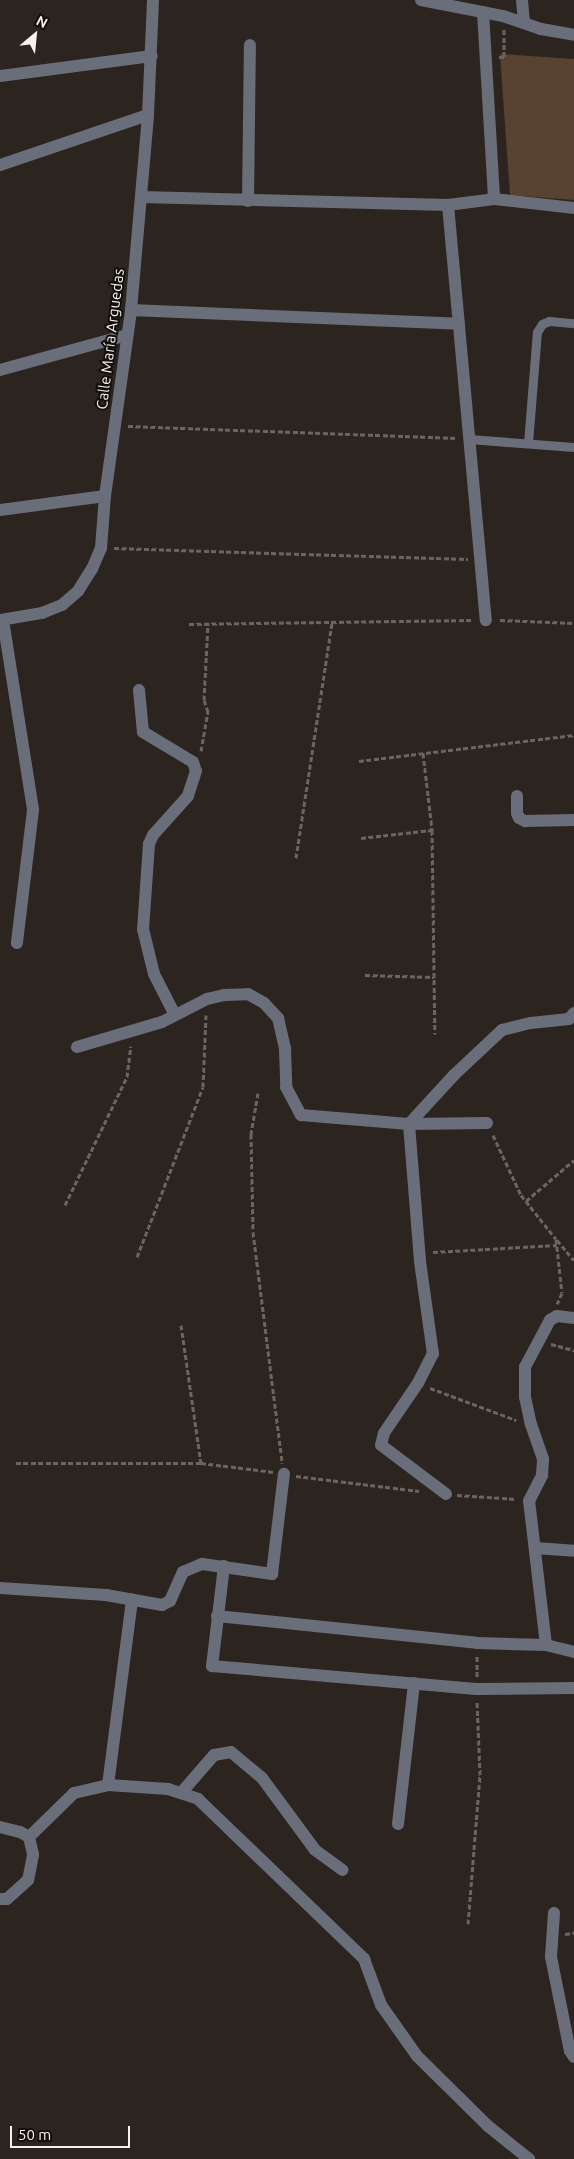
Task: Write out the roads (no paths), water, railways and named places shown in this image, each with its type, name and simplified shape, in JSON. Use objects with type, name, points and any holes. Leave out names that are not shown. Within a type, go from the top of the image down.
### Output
[{"type":"street","name":"Calle María Arguedas","points":[[2,620],[42,613],[62,605],[78,591],[92,569],[101,548],[105,496],[131,310],[148,114],[153,0]]},
{"type":"street","points":[[422,0],[503,16],[574,35]]},
{"type":"street","points":[[522,0],[524,23]]},
{"type":"street","points":[[483,12],[494,199]]},
{"type":"street","points":[[248,201],[250,45]]},
{"type":"street","points":[[0,76],[152,56]]},
{"type":"street","points":[[0,165],[148,114]]},
{"type":"street","points":[[141,197],[448,205],[494,199],[574,208]]},
{"type":"street","points":[[448,205],[486,620]]},
{"type":"street","points":[[131,310],[459,324]]},
{"type":"street","points":[[0,370],[127,335]]},
{"type":"street","points":[[0,510],[105,496]]},
{"type":"street","points":[[2,620],[33,810],[17,943]]},
{"type":"street","points":[[139,690],[143,732],[193,762],[196,771],[188,796],[154,835],[149,844],[143,929],[154,974],[176,1015]]},
{"type":"street","points":[[517,796],[517,813],[519,818],[525,821],[574,820]]},
{"type":"street","points":[[77,1047],[176,1015],[207,999],[224,995],[248,994],[264,1003],[278,1018],[285,1049],[286,1087],[300,1115],[409,1124],[487,1123]]},
{"type":"street","points":[[446,1494],[381,1445],[384,1433],[418,1383],[433,1354],[420,1253],[409,1124],[454,1075],[502,1030],[530,1023],[570,1019],[574,1013]]},
{"type":"street","points":[[546,1646],[529,1500],[542,1475],[543,1459],[531,1425],[525,1397],[525,1367],[550,1320],[557,1316],[574,1318]]},
{"type":"street","points":[[0,1588],[106,1595],[162,1605],[170,1601],[183,1572],[202,1564],[272,1574],[284,1474]]},
{"type":"street","points":[[535,1548],[574,1551]]},
{"type":"street","points":[[224,1566],[212,1666],[476,1689],[574,1688]]},
{"type":"street","points":[[108,1785],[132,1600]]},
{"type":"street","points":[[217,1616],[477,1643],[546,1646],[574,1652]]},
{"type":"street","points":[[398,1824],[414,1684]]},
{"type":"street","points":[[181,1793],[214,1755],[231,1752],[262,1778],[315,1850],[343,1870]]},
{"type":"street","points":[[29,1838],[74,1793],[108,1785],[168,1789],[198,1799],[364,1959],[381,2004],[417,2056],[488,2126],[529,2159]]},
{"type":"street","points":[[0,1827],[20,1832],[29,1838],[32,1854],[28,1880],[8,1900],[0,1899]]},
{"type":"street","points":[[554,1913],[551,1957],[570,2051],[574,2056]]},
{"type":"lane","points":[[528,443],[537,332],[542,324],[549,320],[574,323]]},
{"type":"lane","points":[[469,439],[574,447]]}]
